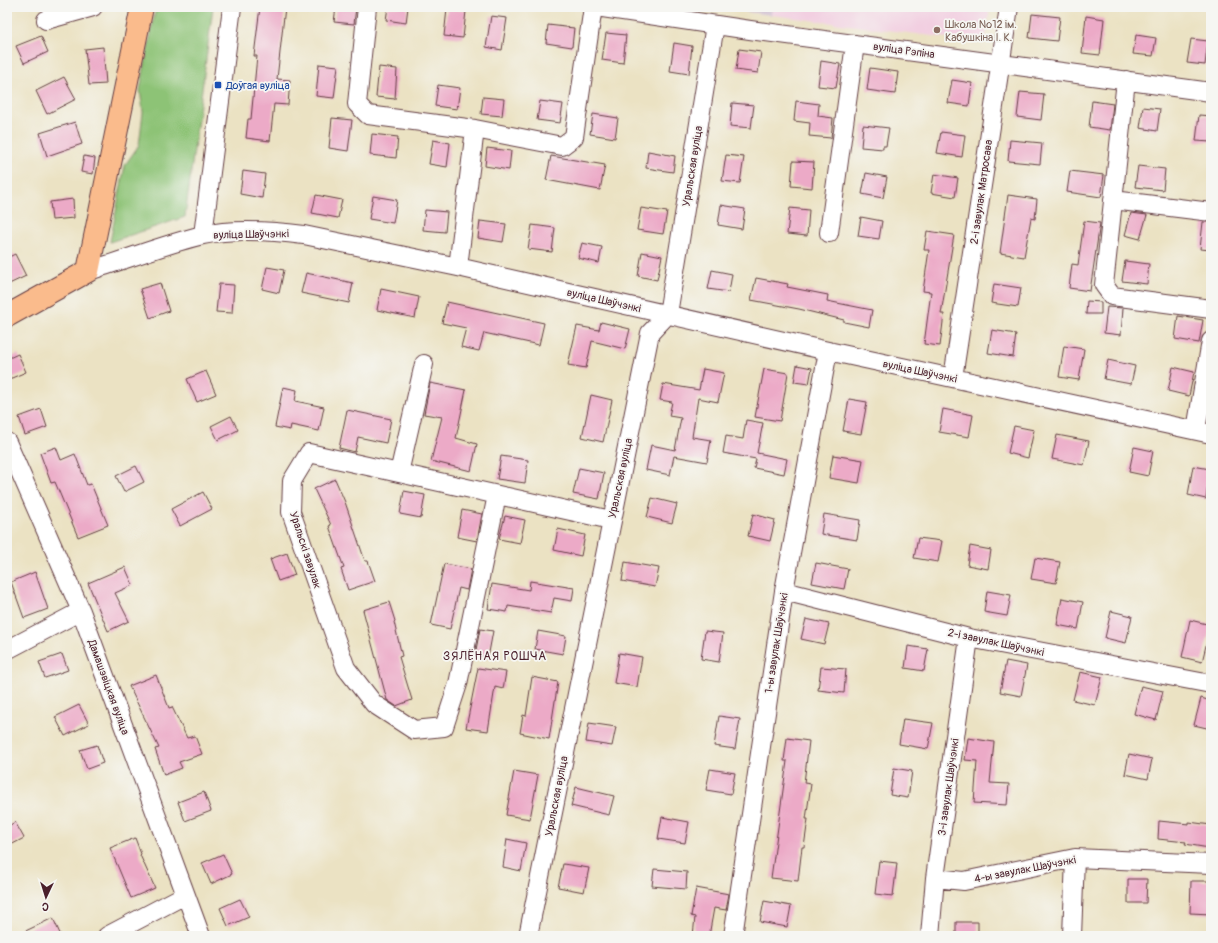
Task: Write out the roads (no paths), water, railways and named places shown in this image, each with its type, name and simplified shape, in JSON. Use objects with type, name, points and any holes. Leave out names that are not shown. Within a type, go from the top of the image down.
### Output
[{"type":"main road","points":[[88,271],[142,7]]},
{"type":"main road","name":"вуліца Шаўчэнкі","points":[[7,316],[88,271]]},
{"type":"street","points":[[46,20],[93,7]]},
{"type":"street","points":[[203,235],[232,7]]},
{"type":"street","points":[[367,7],[357,104],[368,115],[475,130],[562,146],[574,137],[593,7]]},
{"type":"street","name":"вуліца Рэпіна","points":[[596,7],[715,25],[1211,92]]},
{"type":"street","name":"2-і завулак Матросава","points":[[954,378],[1009,7]]},
{"type":"street","name":"Уральская вуліца","points":[[528,936],[650,333],[668,314],[715,25]]},
{"type":"street","points":[[829,232],[855,44]]},
{"type":"street","points":[[1126,80],[1104,286],[1112,296],[1211,310]]},
{"type":"street","points":[[458,267],[475,130]]},
{"type":"street","points":[[1114,200],[1211,212]]},
{"type":"street","name":"вуліца Шаўчэнкі","points":[[88,271],[203,235],[232,232],[281,232],[304,235],[458,267],[828,351],[1204,432]]},
{"type":"street","points":[[1204,432],[1211,341]]},
{"type":"street","name":"1-ы завулак Шаўчэнкі","points":[[732,936],[784,591],[828,351]]},
{"type":"street","points":[[399,473],[424,364]]},
{"type":"street","name":"Дамашэвіцкая вуліца","points":[[7,442],[81,611],[185,895],[202,936]]},
{"type":"street","name":"Уральскі завулак","points":[[497,495],[458,684],[444,727],[414,730],[374,704],[346,668],[291,512],[292,481],[309,453],[612,520]]},
{"type":"street","name":"2-і завулак Шаўчэнкі","points":[[784,591],[969,638],[1211,684]]},
{"type":"street","points":[[7,650],[81,611]]},
{"type":"street","name":"3-і завулак Шаўчэнкі","points":[[930,936],[935,878],[969,638]]},
{"type":"street","points":[[1072,936],[1075,858]]},
{"type":"street","name":"4-ы завулак Шаўчэнкі","points":[[935,878],[964,881],[1075,858],[1211,864]]},
{"type":"street","points":[[108,936],[185,895]]},
{"type":"place","name":"Школа №12 ім. Кабушкіна І. К.","points":[[937,30]]},
{"type":"place","name":"Доўгая вуліца","points":[[218,85]]},
{"type":"district","name":"ЗЯЛЁНАЯ РОШЧА","points":[[495,656]]}]
